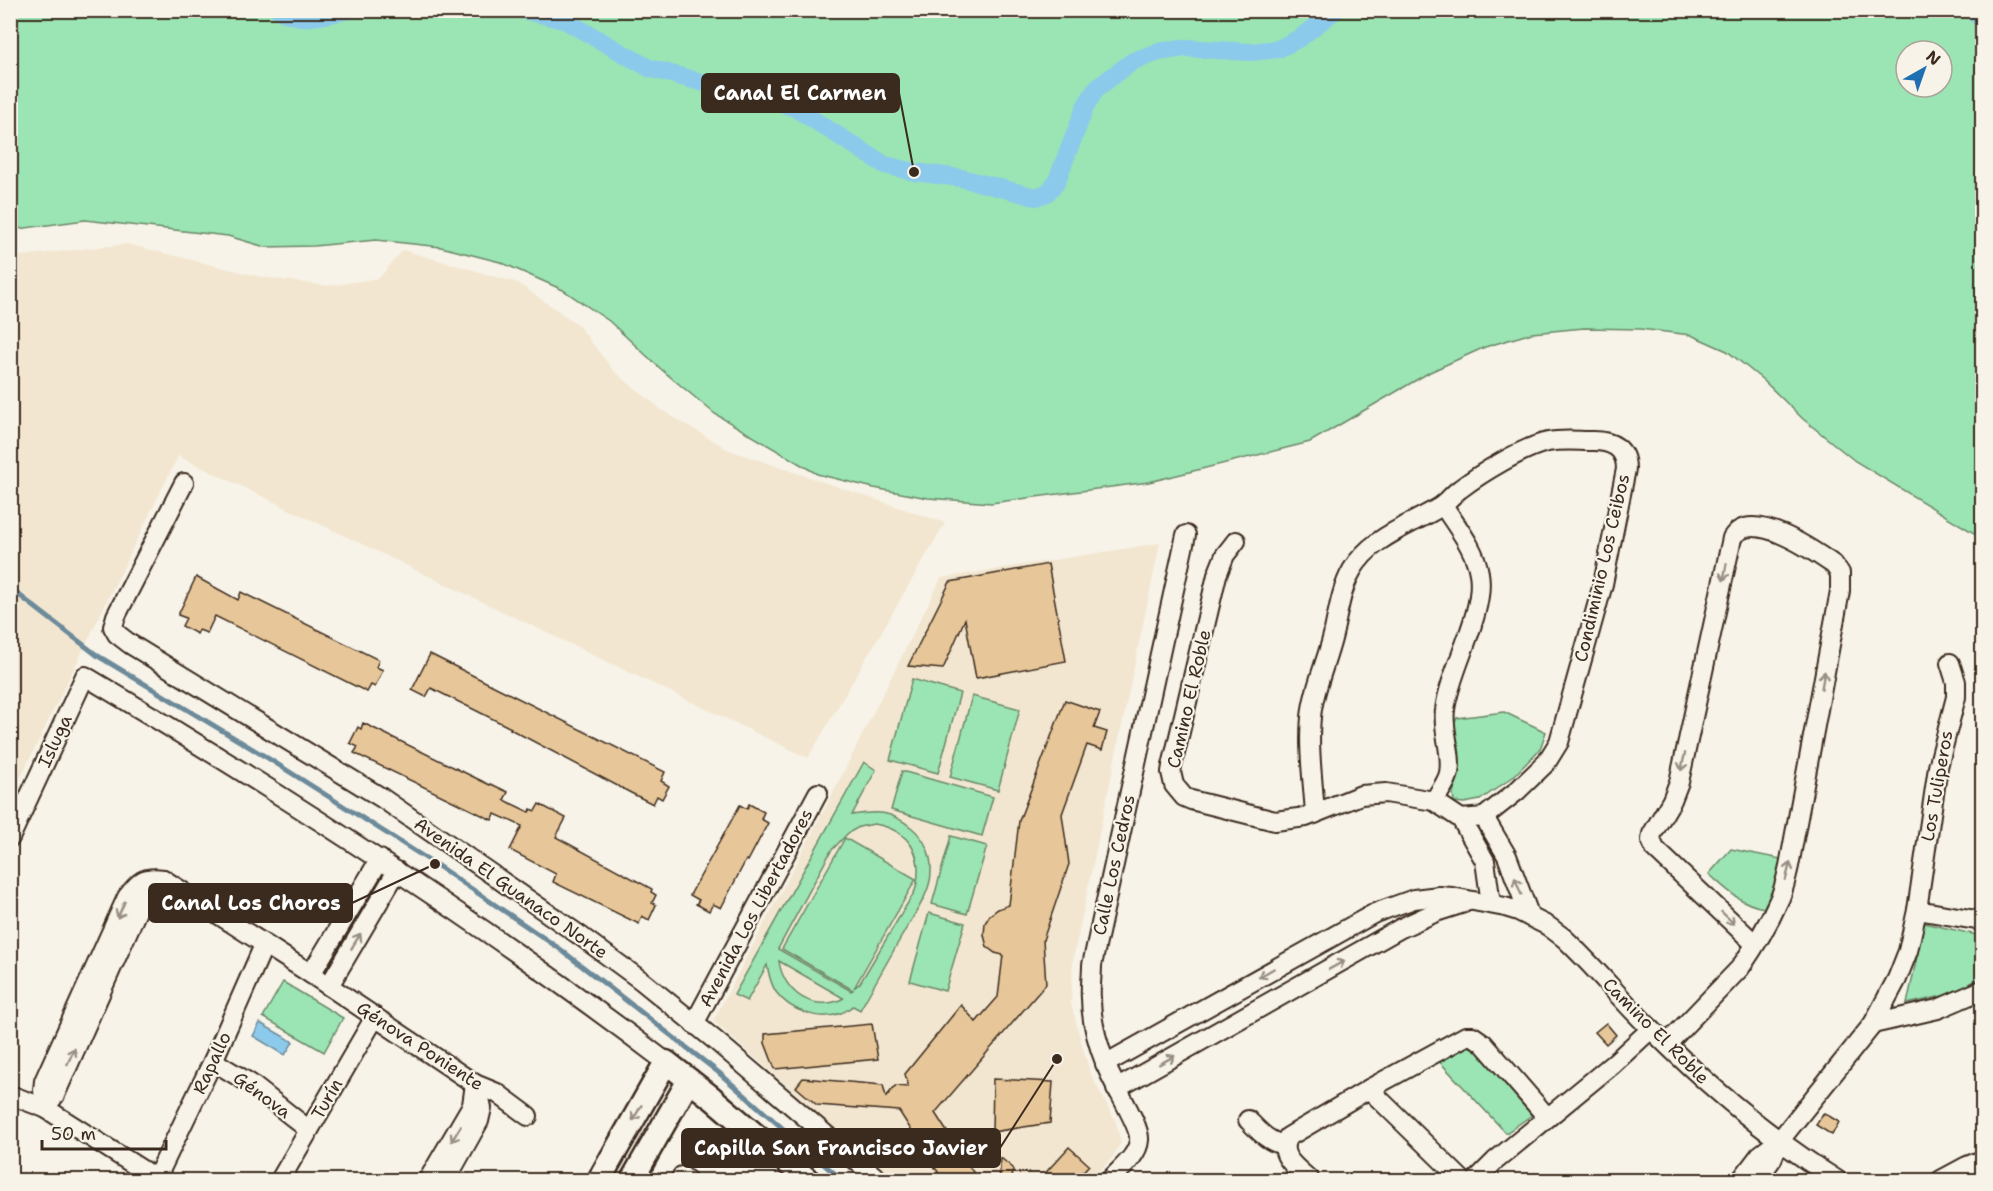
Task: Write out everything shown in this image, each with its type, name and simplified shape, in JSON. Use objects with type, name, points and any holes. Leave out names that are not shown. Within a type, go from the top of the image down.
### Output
[{"type":"street","name":"Condiminio Los Ceibos","points":[[1315,814],[1312,708],[1347,580],[1359,559],[1374,544],[1443,505],[1451,496],[1472,481],[1524,450],[1558,440],[1607,442],[1617,446],[1624,456],[1626,469],[1603,584],[1558,742],[1551,756],[1532,778],[1484,817]]},
{"type":"street","name":"Avenida El Guanaco Norte","points":[[184,483],[116,616],[113,627],[117,634],[411,818],[582,937],[642,981],[879,1180]]},
{"type":"street","points":[[1434,801],[1449,773],[1444,729],[1445,707],[1478,603],[1480,584],[1474,556],[1443,505]]},
{"type":"street","points":[[1666,1044],[1732,977],[1755,944],[1779,902],[1789,866],[1840,591],[1841,578],[1834,565],[1791,538],[1769,530],[1746,527],[1738,530],[1732,538],[1679,782],[1672,800],[1652,834],[1652,840],[1655,849],[1755,944]]},
{"type":"street","name":"Calle Los Cedros","points":[[1110,1180],[1134,1153],[1140,1139],[1137,1126],[1105,1064],[1091,999],[1092,966],[1186,536]]},
{"type":"street","name":"Camino El Roble","points":[[1236,541],[1225,555],[1217,575],[1172,766],[1172,779],[1178,792],[1191,800],[1260,819],[1286,821],[1315,814]]},
{"type":"street","name":"Los Tuliperos","points":[[1780,1140],[1873,1024],[1903,966],[1917,910],[1938,767],[1956,698],[1956,682],[1950,663]]},
{"type":"street","name":"Isluga","points":[[10,838],[85,676],[380,860]]},
{"type":"street","name":"Avenida Los Libertadores","points":[[694,1024],[818,793]]},
{"type":"street","points":[[1315,814],[1361,795],[1386,793],[1434,801],[1461,819],[1485,861],[1491,904]]},
{"type":"street","points":[[1461,819],[1484,817],[1507,856],[1530,917]]},
{"type":"street","points":[[311,974],[380,860],[478,925],[666,1062],[808,1180]]},
{"type":"street","points":[[329,986],[398,871]]},
{"type":"street","name":"Génova Poniente","points":[[45,1108],[55,1095],[93,989],[141,902],[154,884],[163,879],[311,974],[475,1084],[497,1093],[528,1116]]},
{"type":"street","name":"Camino El Roble","points":[[1105,1064],[1338,932],[1392,906],[1414,899],[1452,897],[1518,911],[1564,938],[1666,1044],[1728,1101],[1837,1180]]},
{"type":"street","name":"Camino El Roble","points":[[1116,1089],[1401,928],[1436,912],[1469,901]]},
{"type":"street","points":[[1392,906],[1391,921],[1401,928]]},
{"type":"street","points":[[1917,910],[1983,921]]},
{"type":"street","name":"Rapallo","points":[[157,1180],[264,945]]},
{"type":"street","points":[[1873,1024],[1938,1009],[1983,990]]},
{"type":"street","name":"Turín","points":[[280,1180],[375,1017]]},
{"type":"street","points":[[1476,1180],[1495,1161],[1613,1064],[1651,1029]]},
{"type":"street","points":[[1310,1180],[1286,1157],[1284,1145],[1291,1134],[1460,1038],[1473,1036],[1483,1042],[1547,1117]]},
{"type":"street","name":"Génova","points":[[213,1061],[251,1084],[309,1130]]},
{"type":"street","points":[[599,1180],[666,1062]]},
{"type":"street","points":[[632,1180],[689,1080]]},
{"type":"street","points":[[428,1180],[472,1105],[475,1084]]},
{"type":"street","points":[[446,1180],[479,1121],[482,1108],[475,1084]]},
{"type":"street","points":[[1369,1089],[1462,1180]]},
{"type":"street","points":[[10,1095],[45,1108],[157,1180]]},
{"type":"street","points":[[1248,1119],[1265,1137],[1274,1143],[1284,1145]]},
{"type":"street","points":[[1741,1180],[1760,1155],[1780,1140]]},
{"type":"street","points":[[1757,1180],[1772,1159],[1780,1140]]},
{"type":"street","points":[[1941,1180],[1983,1160]]},
{"type":"shaded area","points":[[127,244],[261,277],[328,286],[379,278],[403,250],[518,283],[577,324],[614,371],[663,411],[729,450],[945,523],[808,758],[178,456],[16,787],[10,785],[11,257]]},
{"type":"shaded area","points":[[1160,543],[1073,960],[1071,1004],[1090,1073],[1116,1122],[1121,1143],[1112,1158],[1091,1180],[894,1180],[713,1021],[835,789],[941,578]]},
{"type":"green space","points":[[10,11],[1982,11],[1982,538],[1855,461],[1803,419],[1763,380],[1727,351],[1691,335],[1640,329],[1584,328],[1532,333],[1485,347],[1430,372],[1310,442],[1149,482],[991,503],[928,498],[817,474],[715,414],[662,370],[609,321],[563,290],[500,262],[441,247],[376,240],[314,246],[265,247],[228,236],[85,220],[11,230]]},
{"type":"green space","points":[[912,679],[960,693],[938,773],[890,760]]},
{"type":"green space","points":[[972,696],[1020,709],[998,790],[950,777]]},
{"type":"green space","points":[[1504,712],[1546,732],[1540,749],[1513,777],[1480,800],[1454,802],[1453,793],[1459,774],[1452,726],[1457,718]]},
{"type":"green space","points":[[864,762],[876,770],[852,815],[884,813],[904,822],[921,837],[929,854],[931,866],[928,888],[921,904],[860,1010],[853,1006],[842,1013],[823,1016],[796,1009],[776,992],[767,965],[747,1001],[734,995]],"holes":[[[874,824],[897,832],[912,846],[918,866],[918,878],[915,891],[860,983],[854,988],[916,879],[845,838],[782,949],[853,990],[851,991],[778,949],[831,851],[848,833],[859,827]],[[779,961],[843,998],[844,998],[822,1003],[802,997],[793,991],[787,982]]]},
{"type":"green space","points":[[902,771],[993,797],[982,836],[891,810]]},
{"type":"green space","points":[[951,836],[987,846],[967,914],[932,904]]},
{"type":"green space","points":[[1731,849],[1781,859],[1775,887],[1764,908],[1741,899],[1709,874]]},
{"type":"green space","points":[[929,913],[965,923],[945,991],[910,981]]},
{"type":"green space","points":[[1924,923],[1982,936],[1982,976],[1956,993],[1907,1004]]},
{"type":"green space","points":[[283,982],[343,1018],[324,1052],[263,1017]]},
{"type":"green space","points":[[1463,1044],[1480,1051],[1532,1115],[1506,1133],[1439,1061]]},
{"type":"water","points":[[260,1023],[293,1042],[285,1055],[253,1036]]},
{"type":"building","points":[[1048,564],[1066,661],[976,678],[965,619],[943,669],[908,666],[950,582]]},
{"type":"building","points":[[196,577],[238,600],[241,592],[379,660],[376,667],[383,670],[375,687],[371,685],[367,692],[215,616],[207,633],[199,630],[197,634],[182,626],[186,618],[178,615]]},
{"type":"building","points":[[430,654],[665,772],[661,781],[669,786],[662,799],[657,796],[653,804],[431,688],[426,697],[412,690]]},
{"type":"building","points":[[1065,700],[1100,712],[1094,728],[1107,732],[1102,750],[1087,745],[1062,814],[1069,864],[1043,940],[1046,984],[935,1113],[978,1180],[943,1180],[899,1111],[817,1105],[796,1087],[803,1078],[883,1085],[886,1097],[895,1086],[908,1087],[905,1074],[961,1005],[976,1022],[998,997],[1003,955],[987,947],[984,935],[985,923],[998,909],[1009,905],[1019,821]]},
{"type":"building","points":[[363,723],[508,792],[504,800],[529,812],[531,809],[535,811],[539,804],[566,818],[556,837],[652,889],[651,892],[656,895],[652,903],[656,905],[649,920],[642,916],[639,924],[553,882],[556,874],[510,850],[522,826],[495,814],[492,820],[354,753],[358,747],[350,743],[358,727],[361,729]]},
{"type":"building","points":[[749,804],[764,812],[761,819],[768,823],[721,908],[713,904],[709,911],[696,904],[699,900],[690,895],[740,805],[747,809]]},
{"type":"building","points":[[1606,1023],[1616,1035],[1606,1044],[1595,1032]]},
{"type":"building","points":[[872,1024],[878,1059],[775,1069],[765,1043],[765,1034]]},
{"type":"building","points":[[993,1079],[1053,1082],[1050,1123],[992,1132]]},
{"type":"building","points":[[1824,1113],[1839,1122],[1832,1135],[1816,1125]]},
{"type":"building","points":[[1069,1147],[1089,1165],[1075,1180],[1039,1180]]},
{"type":"building","points":[[1001,1158],[1013,1168],[1012,1180],[999,1180]]},
{"type":"waterway","points":[[279,10],[305,17],[350,10]]},
{"type":"waterway","points":[[523,10],[564,20],[649,68],[793,107],[885,165],[914,172],[961,178],[1036,197],[1047,193],[1056,183],[1086,105],[1097,88],[1133,61],[1159,52],[1184,48],[1251,52],[1278,49],[1300,38],[1336,10]]},
{"type":"waterway","points":[[1972,10],[1982,20]]},
{"type":"waterway","points":[[10,588],[98,656],[266,757],[435,864],[560,949],[718,1072],[842,1180]]},
{"type":"place","name":"Canal El Carmen","points":[[914,172]]},
{"type":"place","name":"Canal Los Choros","points":[[435,864]]},
{"type":"place","name":"Capilla San Francisco Javier","points":[[1057,1059]]}]
